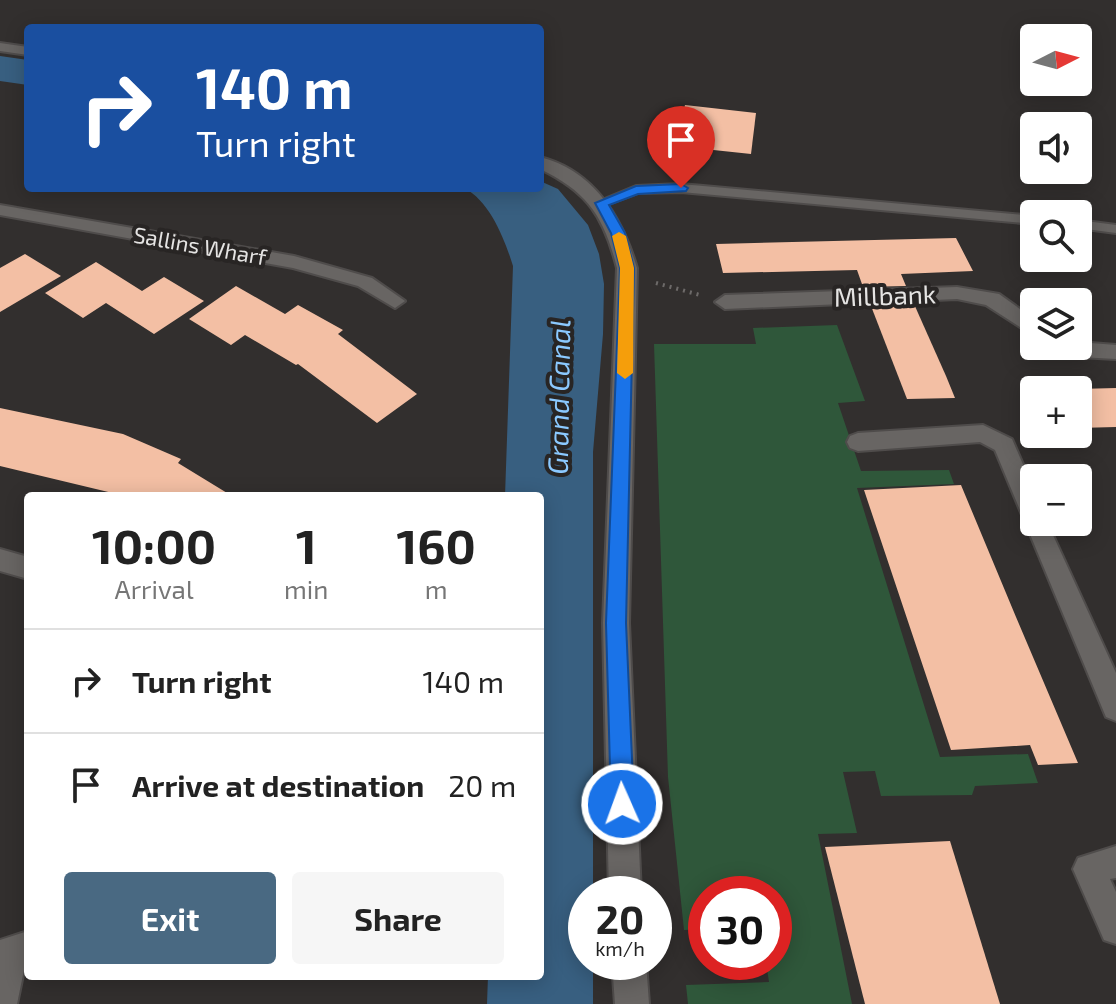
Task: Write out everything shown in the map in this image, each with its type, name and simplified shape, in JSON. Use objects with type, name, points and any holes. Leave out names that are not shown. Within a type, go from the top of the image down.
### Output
[{"type":"street","points":[[0,47],[24,50]]},
{"type":"street","points":[[544,164],[563,172],[601,203],[618,233],[627,268],[616,623],[624,876]]},
{"type":"street","name":"Sallins Wharf","points":[[0,210],[294,262],[365,282],[395,301]]},
{"type":"street","name":"Millbank","points":[[725,302],[957,293],[992,299],[1020,319]]},
{"type":"street","points":[[1092,351],[1116,352]]},
{"type":"street","points":[[858,442],[983,433],[1004,445],[1020,484]]},
{"type":"street","points":[[1043,536],[1108,666],[1116,708]]},
{"type":"street","points":[[0,560],[24,567]]},
{"type":"street","points":[[1116,862],[1089,869],[1116,928]]},
{"type":"street","points":[[0,1004],[11,952],[24,949]]},
{"type":"street","points":[[630,980],[632,1004]]},
{"type":"lane","points":[[601,203],[636,190],[681,188],[1020,219]]},
{"type":"lane","points":[[1092,226],[1116,229]]},
{"type":"path","points":[[627,288],[653,282],[725,302]]},
{"type":"green space","points":[[837,325],[865,401],[838,403],[861,471],[949,470],[954,484],[857,488],[940,757],[1028,754],[1038,783],[975,786],[972,795],[881,796],[875,771],[843,772],[857,833],[818,834],[852,1004],[688,1004],[686,985],[792,980],[792,876],[688,876],[688,930],[684,930],[668,777],[654,344],[756,344],[753,328]]},
{"type":"water","points":[[0,56],[24,59],[24,84],[0,81]]},
{"type":"water","name":"Grand Canal","points":[[544,183],[558,189],[588,225],[599,254],[604,284],[593,452],[593,876],[568,876],[568,980],[593,980],[593,1004],[487,1004],[488,980],[544,980],[544,492],[505,492],[513,266],[501,233],[482,202],[470,192],[544,192]]},
{"type":"building","points":[[685,105],[756,113],[751,154],[676,146]]},
{"type":"building","points":[[956,238],[973,271],[901,274],[906,286],[863,287],[857,270],[723,273],[716,244]]},
{"type":"building","points":[[25,254],[61,276],[0,312],[0,268]]},
{"type":"building","points":[[96,262],[142,291],[164,277],[204,301],[154,334],[106,303],[83,318],[45,293]]},
{"type":"building","points":[[236,286],[285,314],[298,305],[343,330],[338,334],[417,394],[377,423],[298,364],[245,335],[231,345],[189,319]]},
{"type":"building","points":[[914,304],[955,398],[907,399],[871,306]]},
{"type":"building","points":[[1116,388],[1116,427],[1092,428],[1092,389]]},
{"type":"building","points":[[0,408],[123,434],[181,459],[178,463],[225,492],[108,492],[0,466]]},
{"type":"building","points":[[961,485],[1078,763],[1038,765],[1030,745],[951,750],[864,490]]},
{"type":"building","points":[[950,841],[1000,1004],[865,1004],[825,847]]},
{"type":"slow traffic","points":[[619,236],[627,268],[625,373]]},
{"type":"route","points":[[622,804],[616,623],[627,268],[618,233],[601,203],[618,194],[636,190],[681,188]]}]
